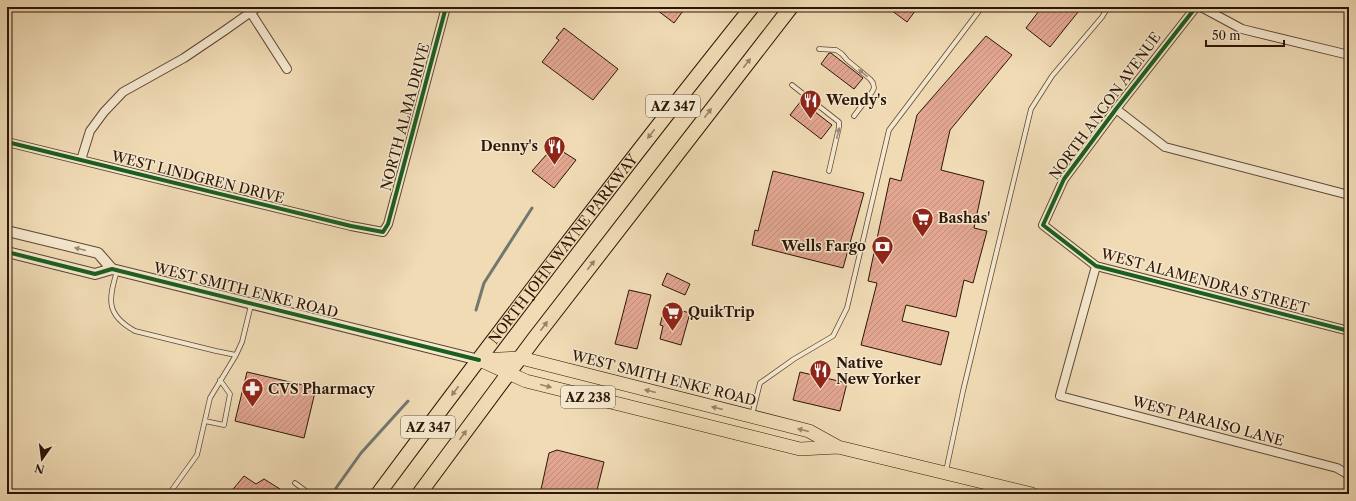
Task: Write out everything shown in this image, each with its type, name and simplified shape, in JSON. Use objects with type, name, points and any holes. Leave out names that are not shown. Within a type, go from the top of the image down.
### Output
[{"type":"highway","name":"NORTH JOHN WAYNE PARKWAY","points":[[378,494],[637,152],[752,7]]},
{"type":"highway","name":"AZ 347","points":[[419,494],[567,295],[791,7]]},
{"type":"main road","name":"WEST SMITH ENKE ROAD","points":[[479,360],[521,358],[809,431],[838,447],[1032,494]]},
{"type":"main road","name":"WEST SMITH ENKE ROAD","points":[[479,360],[526,381],[800,449],[838,447]]},
{"type":"main road","points":[[667,416],[682,411],[738,424],[744,423],[751,417]]},
{"type":"street","points":[[81,160],[90,131],[104,112],[123,92],[184,58],[258,7]]},
{"type":"street","name":"NORTH ALMA DRIVE","points":[[383,232],[388,224],[446,7]]},
{"type":"street","name":"NORTH ANCON AVENUE","points":[[1043,225],[1064,179],[1116,109],[1196,7]]},
{"type":"street","points":[[1201,7],[1242,28],[1349,55]]},
{"type":"street","points":[[250,13],[288,69]]},
{"type":"street","points":[[1116,109],[1165,146],[1349,195]]},
{"type":"street","name":"WEST LINDGREN DRIVE","points":[[7,142],[351,226],[383,232]]},
{"type":"street","name":"WEST ALAMENDRAS STREET","points":[[1043,225],[1096,266],[1349,331]]},
{"type":"street","points":[[7,231],[98,253],[115,270]]},
{"type":"street","name":"WEST SMITH ENKE ROAD","points":[[7,252],[96,274],[115,270],[251,302],[479,360]]},
{"type":"street","name":"WEST PARAISO LANE","points":[[1096,266],[1060,396],[1338,468],[1349,475]]},
{"type":"lane","points":[[751,417],[760,383],[794,359],[833,336],[847,308],[889,130],[982,7]]},
{"type":"lane","points":[[945,472],[962,391],[1032,109],[1052,76],[1102,17],[1108,7]]},
{"type":"lane","points":[[819,49],[836,50],[873,83],[874,88],[872,92],[854,116]]},
{"type":"lane","points":[[792,85],[839,122],[829,171]]},
{"type":"lane","points":[[115,270],[111,306],[115,315],[124,325],[135,331],[236,355]]},
{"type":"lane","points":[[169,494],[197,455],[210,398],[236,355],[242,342],[251,302]]},
{"type":"lane","points":[[205,421],[224,425],[230,394],[220,380]]},
{"type":"lane","points":[[295,483],[310,494]]},
{"type":"building","points":[[653,7],[686,7],[674,23]]},
{"type":"building","points":[[887,7],[918,7],[907,22]]},
{"type":"building","points":[[1042,7],[1082,7],[1050,47],[1026,28]]},
{"type":"building","points":[[564,28],[618,69],[593,100],[542,62],[559,40],[556,38]]},
{"type":"building","points":[[986,36],[1012,55],[950,130],[941,170],[984,181],[974,228],[987,231],[973,283],[964,280],[956,317],[906,305],[902,321],[949,332],[941,365],[861,345],[877,283],[868,281],[890,178],[901,181],[917,115]]},
{"type":"building","points":[[829,53],[863,78],[854,89],[821,64]]},
{"type":"building","name":"Wendy's","points":[[801,101],[832,125],[821,139],[790,115]]},
{"type":"building","name":"Denny's","points":[[554,146],[576,160],[554,188],[532,171]]},
{"type":"building","points":[[773,171],[864,193],[843,268],[752,245],[755,230],[758,231]]},
{"type":"building","points":[[667,273],[690,284],[685,295],[662,285]]},
{"type":"building","points":[[629,290],[651,295],[637,349],[615,344]]},
{"type":"building","name":"QuikTrip","points":[[671,308],[690,313],[681,345],[660,339],[663,326],[660,325],[663,314],[669,316]]},
{"type":"building","name":"CVS Pharmacy","points":[[247,372],[316,388],[304,438],[235,421]]},
{"type":"building","name":"Native New Yorker","points":[[800,372],[847,383],[840,411],[793,400]]},
{"type":"building","points":[[557,450],[604,462],[596,494],[540,494],[549,453]]},
{"type":"building","points":[[244,476],[256,484],[264,479],[280,489],[276,494],[229,494]]},
{"type":"waterway","points":[[476,310],[484,283],[532,208]]},
{"type":"waterway","points":[[336,488],[361,453],[408,401]]},
{"type":"cycle path","points":[[7,142],[351,226],[383,232],[388,224],[446,7]]},
{"type":"cycle path","points":[[1196,7],[1116,109],[1064,179],[1043,225],[1096,266],[1349,331]]},
{"type":"cycle path","points":[[7,252],[95,274],[112,269],[479,360]]},
{"type":"place","name":"Wendy's","points":[[811,120]]},
{"type":"place","name":"Denny's","points":[[554,166]]},
{"type":"place","name":"Bashas'","points":[[922,238]]},
{"type":"place","name":"Wells Fargo","points":[[882,266]]},
{"type":"place","name":"QuikTrip","points":[[673,332]]},
{"type":"place","name":"Native New Yorker","points":[[820,390]]},
{"type":"place","name":"CVS Pharmacy","points":[[252,408]]}]
